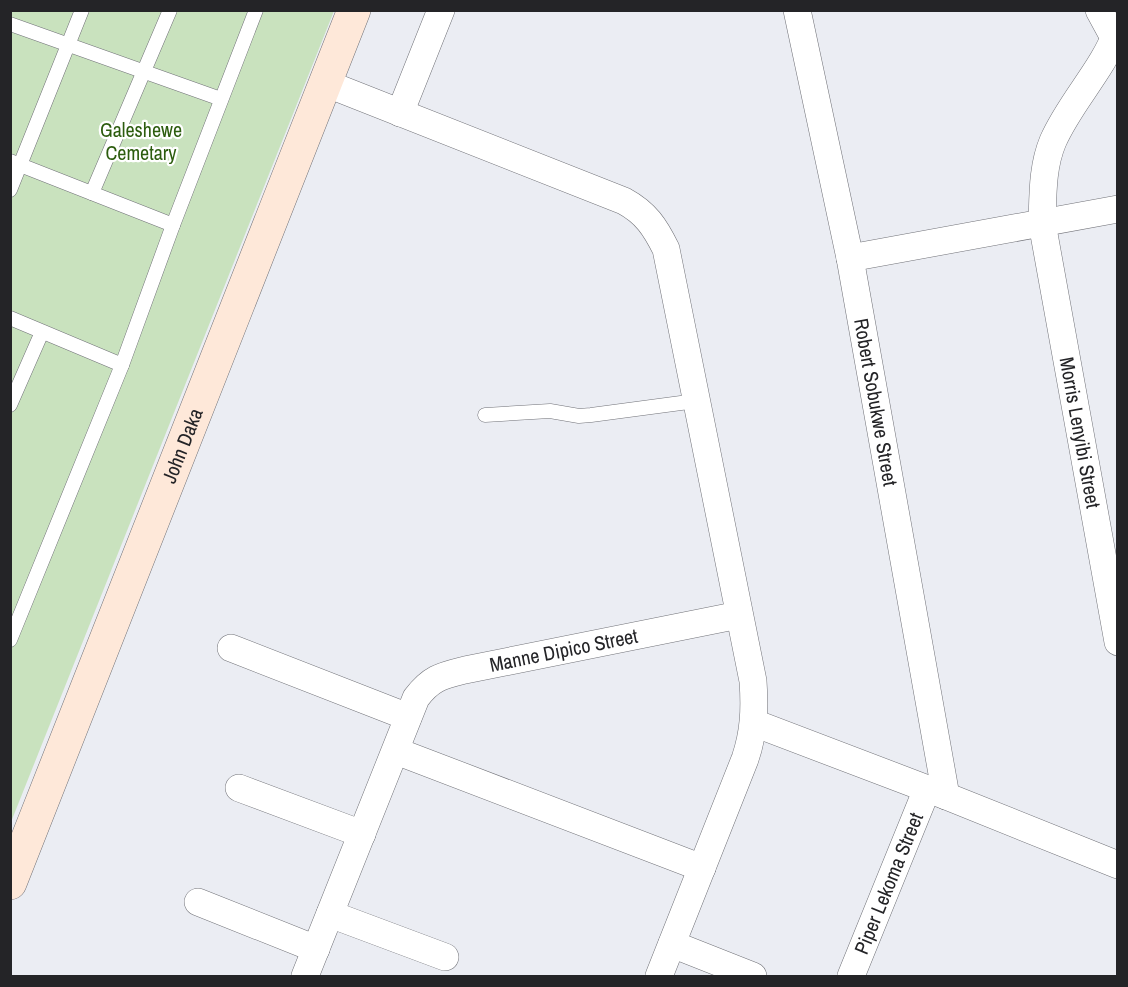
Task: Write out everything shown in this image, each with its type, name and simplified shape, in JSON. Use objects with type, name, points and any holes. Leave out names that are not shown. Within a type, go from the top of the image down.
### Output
[{"type":"street","name":"John Daka","points":[[10,883],[354,10]]},
{"type":"street","points":[[400,113],[441,10]]},
{"type":"street","name":"Robert Sobukwe Street","points":[[797,10],[850,258],[937,792]]},
{"type":"street","points":[[1099,10],[1116,38]]},
{"type":"street","name":"Morris Lenyibi Street","points":[[1116,38],[1053,141],[1045,169],[1041,223],[1118,642]]},
{"type":"street","points":[[326,83],[624,201],[648,218],[666,249],[753,681],[754,723],[745,759],[659,976]]},
{"type":"street","points":[[850,258],[1118,209]]},
{"type":"street","name":"Manne Dipico Street","points":[[305,976],[408,717],[416,698],[427,683],[447,674],[739,615]]},
{"type":"street","points":[[231,648],[408,717]]},
{"type":"street","points":[[754,723],[937,792],[1118,865]]},
{"type":"street","points":[[396,751],[702,868]]},
{"type":"street","points":[[239,789],[363,834]]},
{"type":"street","name":"Piper Lekoma Street","points":[[851,976],[937,792]]},
{"type":"street","points":[[198,902],[316,949]]},
{"type":"street","points":[[330,914],[446,957]]},
{"type":"street","points":[[672,944],[753,976]]},
{"type":"lane","points":[[10,190],[16,164],[82,10]]},
{"type":"lane","points":[[92,193],[146,72],[170,10]]},
{"type":"lane","points":[[12,632],[122,365],[256,10]]},
{"type":"lane","points":[[10,24],[221,99]]},
{"type":"lane","points":[[16,164],[173,225]]},
{"type":"lane","points":[[10,318],[122,365]]},
{"type":"lane","points":[[10,405],[42,332]]},
{"type":"lane","points":[[485,415],[550,411],[591,416],[696,401]]},
{"type":"green space","name":"Galeshewe Cemetary","points":[[11,11],[334,11],[11,822]]}]
